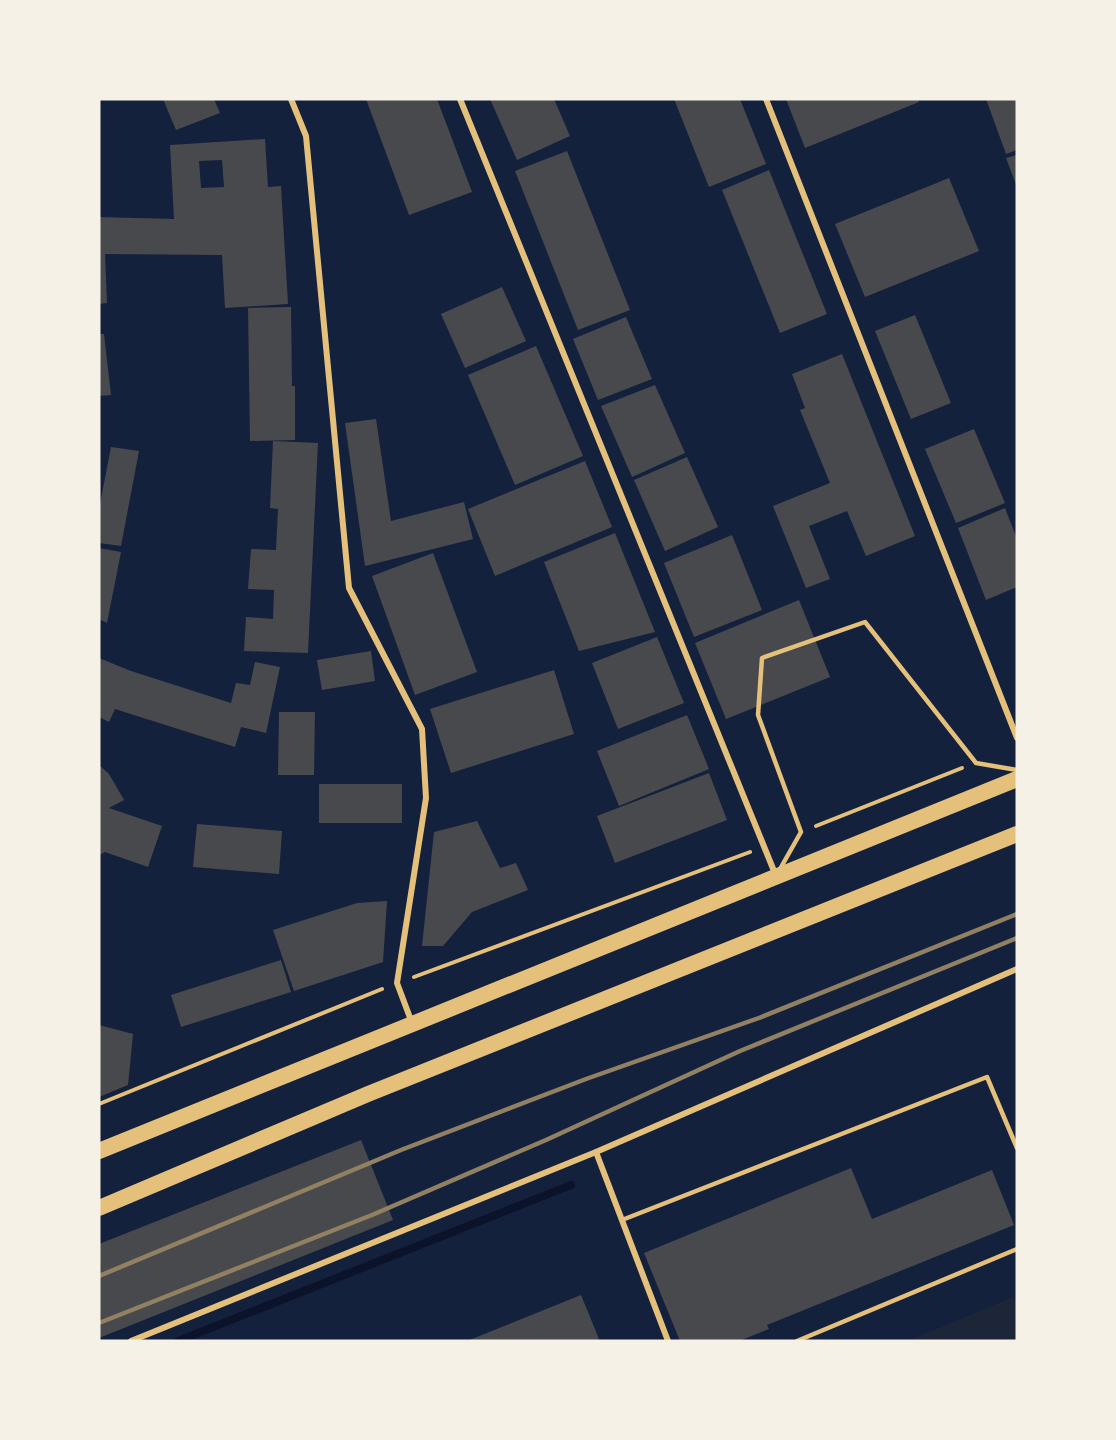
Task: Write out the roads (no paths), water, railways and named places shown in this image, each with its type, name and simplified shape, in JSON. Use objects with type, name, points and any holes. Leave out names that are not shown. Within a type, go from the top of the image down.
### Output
[{"type":"highway","points":[[99,1151],[1017,779]]},
{"type":"highway","points":[[99,1208],[368,1094],[1017,834]]},
{"type":"street","points":[[291,99],[306,136],[349,588],[422,729],[426,798],[397,983],[413,1024]]},
{"type":"street","points":[[460,99],[776,876]]},
{"type":"street","points":[[766,99],[1017,738]]},
{"type":"street","points":[[131,1341],[596,1152],[1017,969]]},
{"type":"street","points":[[596,1152],[668,1341]]},
{"type":"lane","points":[[776,876],[801,832],[758,715],[762,658],[865,622],[976,763],[1017,770]]},
{"type":"lane","points":[[622,1220],[987,1077],[1017,1148]]},
{"type":"lane","points":[[797,1341],[1017,1249]]},
{"type":"lane","points":[[813,1335],[816,1341]]},
{"type":"waterway","points":[[178,1341],[571,1185]]},
{"type":"railway","points":[[99,1276],[401,1150],[586,1079],[759,1018],[1017,914]]},
{"type":"railway","points":[[99,1323],[372,1215],[546,1140],[740,1051],[1017,938]]}]
